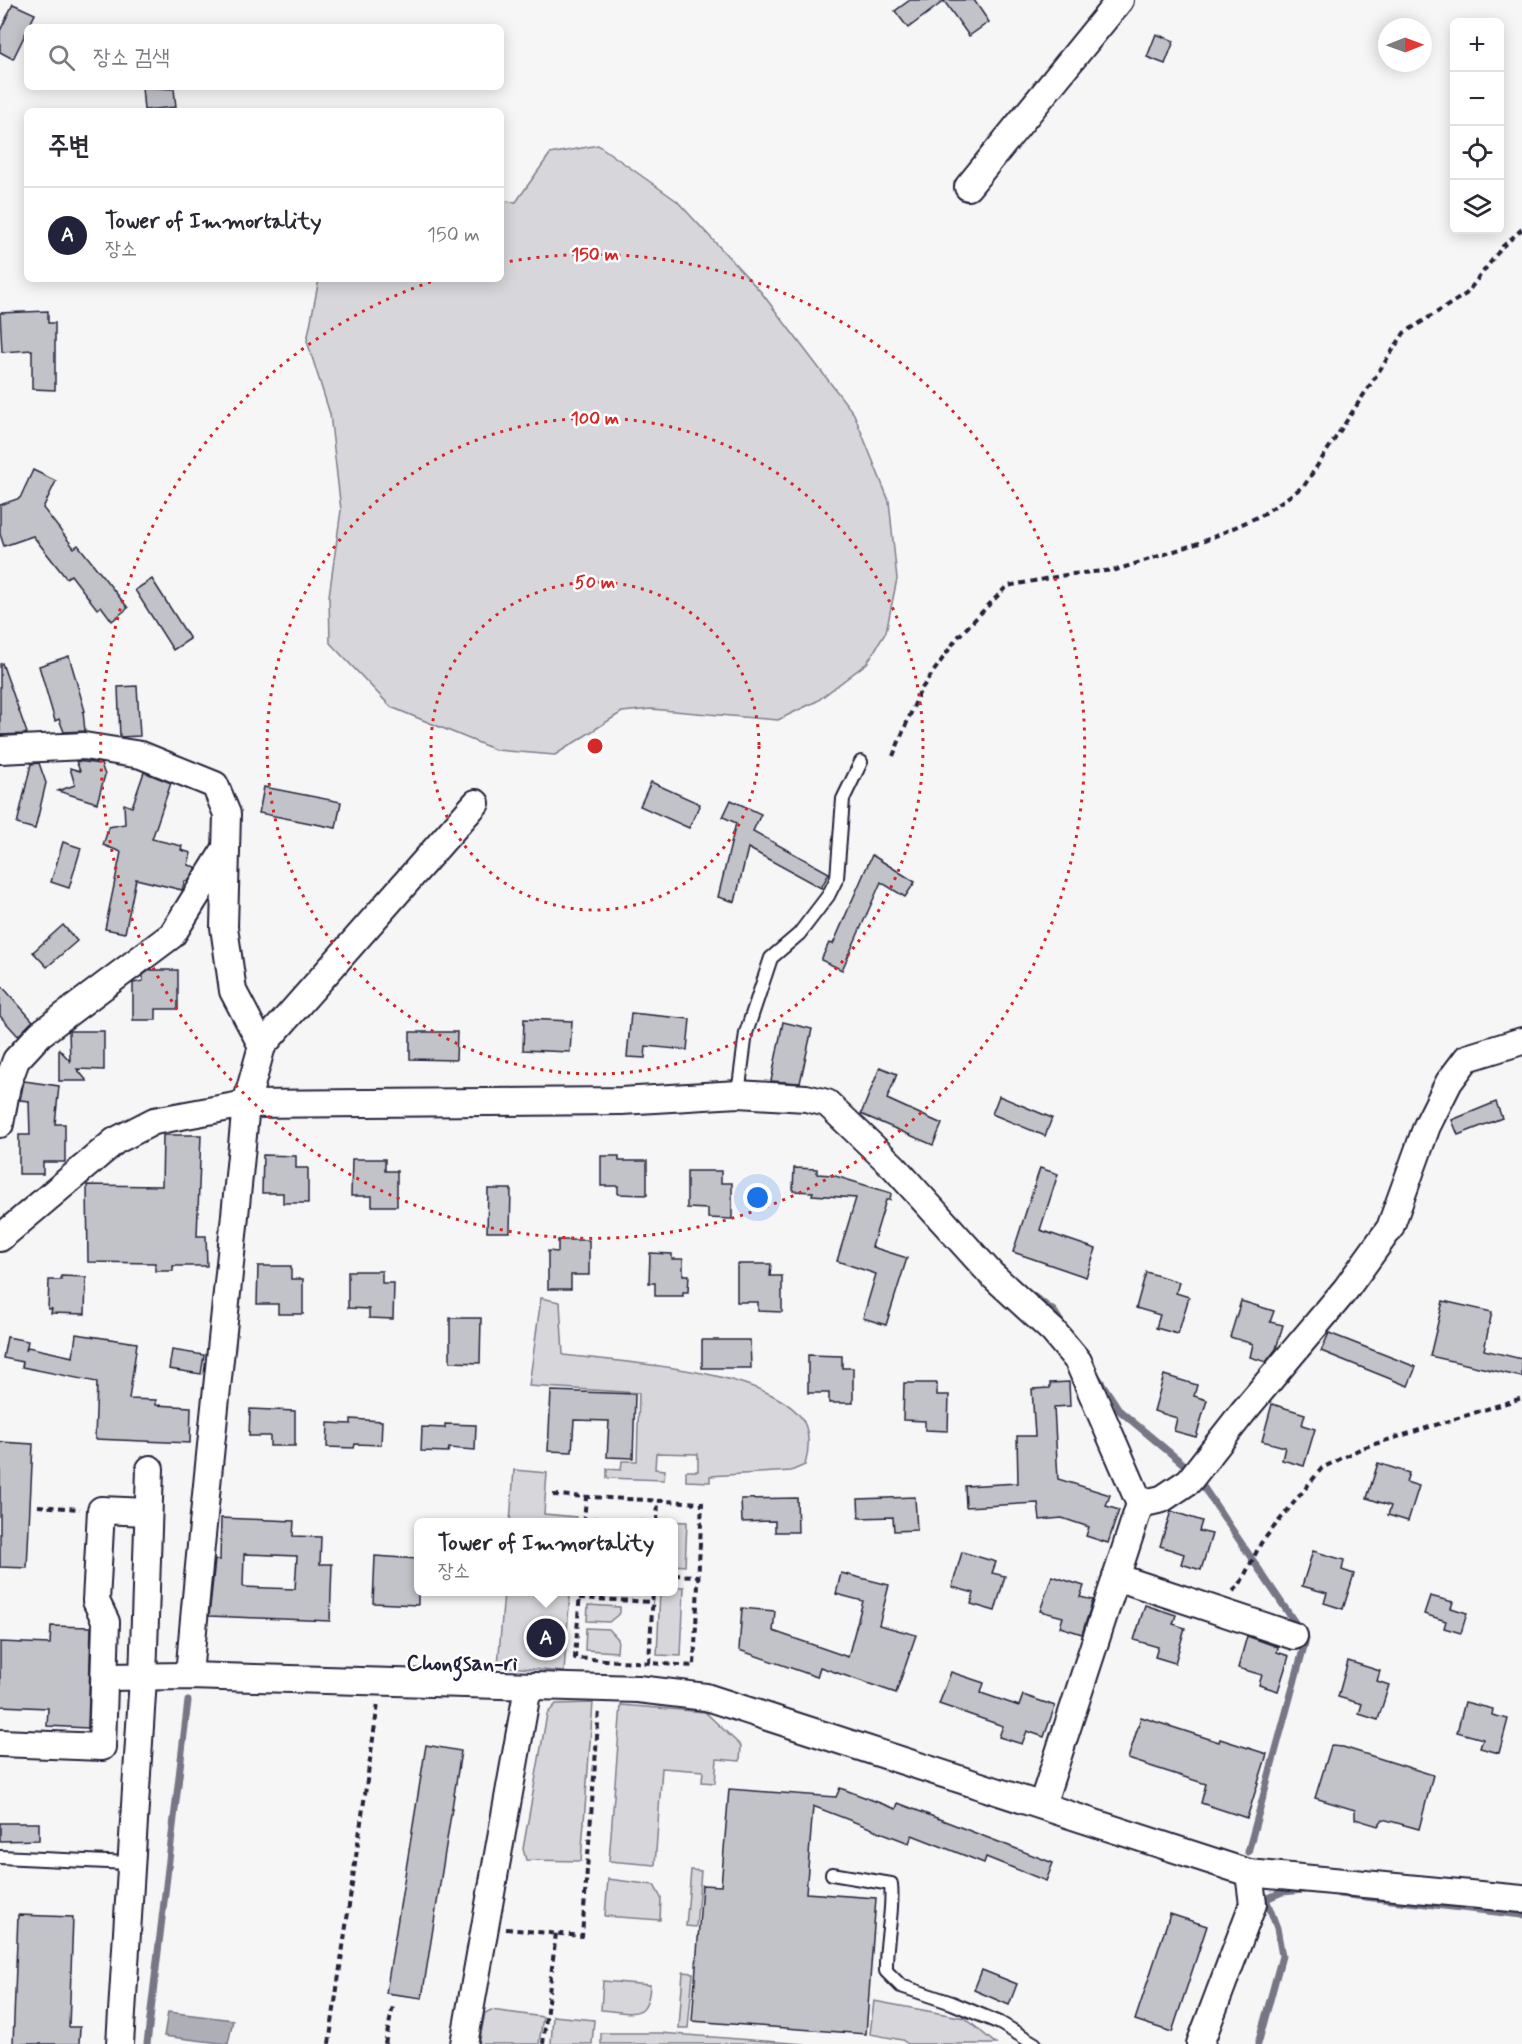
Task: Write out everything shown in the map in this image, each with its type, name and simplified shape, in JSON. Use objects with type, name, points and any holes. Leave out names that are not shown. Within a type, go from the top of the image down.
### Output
[{"type":"street","points":[[968,187],[1120,0]]},
{"type":"street","points":[[0,750],[84,746],[141,755],[193,774],[215,785],[227,814],[224,927],[233,991],[262,1046]]},
{"type":"street","points":[[189,1676],[201,1530],[220,1370],[246,1104],[262,1046],[476,803]]},
{"type":"street","points":[[0,1124],[7,1085],[16,1059],[48,1027],[172,935],[227,845]]},
{"type":"street","points":[[1140,1504],[1162,1500],[1190,1481],[1243,1412],[1346,1289],[1390,1228],[1427,1126],[1449,1082],[1467,1058],[1522,1041]]},
{"type":"street","points":[[0,1238],[115,1142],[154,1121],[246,1104],[621,1101],[738,1094],[806,1098],[827,1103],[894,1167],[991,1274],[1053,1331],[1078,1361],[1140,1504],[1042,1805]]},
{"type":"street","points":[[120,2044],[129,1863],[143,1678],[150,1469]]},
{"type":"street","points":[[0,1743],[102,1747],[106,1622],[96,1601],[101,1510],[148,1512]]},
{"type":"street","points":[[1116,1577],[1294,1636]]},
{"type":"street","points":[[105,1677],[189,1676],[638,1689],[706,1697],[1249,1873],[1522,1899]]},
{"type":"street","points":[[464,2044],[528,1687]]},
{"type":"street","points":[[1200,2044],[1253,1904],[1249,1873]]},
{"type":"lane","points":[[738,1094],[746,1033],[771,958],[799,934],[828,896],[837,878],[843,799],[861,762]]},
{"type":"lane","points":[[0,1857],[129,1863]]},
{"type":"lane","points":[[832,1874],[891,1884],[893,1900],[885,1944],[886,1971],[901,1986],[952,2003],[1000,2023],[1035,2044]]},
{"type":"path","points":[[892,756],[920,691],[957,638],[1007,586],[1071,574],[1116,570],[1202,542],[1262,515],[1304,486],[1404,333],[1466,294],[1503,246],[1522,229]]},
{"type":"path","points":[[1211,1607],[1239,1586],[1261,1543],[1322,1468],[1362,1448],[1522,1398]]},
{"type":"path","points":[[554,1495],[702,1503],[694,1666],[574,1658],[579,1598],[653,1602]]},
{"type":"path","points":[[584,1518],[586,1497]]},
{"type":"path","points":[[657,1518],[658,1501]]},
{"type":"path","points":[[38,1506],[101,1510]]},
{"type":"path","points":[[678,1575],[699,1576]]},
{"type":"path","points":[[649,1663],[653,1596]]},
{"type":"path","points":[[329,2044],[381,1683]]},
{"type":"path","points":[[485,1927],[582,1936],[601,1688]]},
{"type":"path","points":[[543,2044],[556,1933]]},
{"type":"path","points":[[386,2044],[393,2007]]},
{"type":"shaded area","points":[[598,145],[677,201],[761,292],[854,414],[889,501],[897,579],[886,632],[867,663],[817,701],[778,720],[651,709],[622,712],[555,755],[496,750],[391,707],[330,643],[329,596],[341,510],[330,414],[307,341],[318,282],[504,282],[504,201],[516,202],[550,154]]},
{"type":"shaded area","points":[[541,1298],[560,1302],[563,1355],[689,1370],[755,1388],[781,1400],[804,1421],[808,1447],[805,1465],[791,1471],[710,1476],[710,1482],[686,1481],[686,1471],[698,1471],[698,1454],[656,1453],[655,1469],[665,1470],[664,1480],[607,1478],[607,1469],[621,1470],[622,1461],[637,1461],[639,1393],[529,1386]]},
{"type":"shaded area","points":[[514,1470],[547,1473],[544,1514],[576,1517],[576,1518],[510,1518]]},
{"type":"shaded area","points":[[678,1522],[687,1522],[685,1566],[678,1565]]},
{"type":"shaded area","points":[[678,1587],[684,1587],[681,1656],[657,1655],[660,1596],[678,1596]]},
{"type":"shaded area","points":[[504,1596],[570,1596],[564,1672],[498,1666]]},
{"type":"shaded area","points":[[588,1605],[620,1607],[620,1613],[609,1622],[587,1621]]},
{"type":"shaded area","points":[[586,1628],[609,1629],[618,1639],[617,1652],[585,1650]]},
{"type":"shaded area","points":[[593,1703],[581,1861],[526,1860],[523,1849],[547,1714],[556,1704]]},
{"type":"shaded area","points":[[621,1705],[705,1712],[741,1746],[740,1761],[717,1759],[715,1783],[702,1782],[703,1771],[662,1768],[655,1865],[609,1861]]},
{"type":"shaded area","points":[[691,1870],[701,1871],[696,1927],[686,1926]]},
{"type":"shaded area","points":[[608,1879],[654,1885],[661,1898],[660,1920],[605,1916]]},
{"type":"shaded area","points":[[683,1972],[693,1973],[688,2028],[679,2028]]},
{"type":"shaded area","points":[[603,1981],[650,1985],[646,2005],[642,2010],[629,2013],[601,2010]]},
{"type":"shaded area","points":[[874,2001],[965,2018],[996,2044],[908,2044],[902,2040],[870,2034]]},
{"type":"shaded area","points":[[491,2010],[543,2017],[539,2044],[479,2044],[485,2013]]},
{"type":"shaded area","points":[[168,2012],[233,2020],[228,2044],[164,2036]]},
{"type":"shaded area","points":[[553,2016],[594,2020],[592,2044],[551,2044]]},
{"type":"shaded area","points":[[601,2033],[660,2033],[805,2044],[601,2044]]},
{"type":"building","points":[[910,0],[974,0],[989,22],[969,36],[944,1],[908,28],[895,11]]},
{"type":"building","points":[[13,4],[35,14],[30,24],[24,24],[24,36],[13,59],[0,52],[0,31]]},
{"type":"building","points":[[1156,34],[1174,41],[1165,64],[1147,57]]},
{"type":"building","points":[[142,90],[174,90],[176,107],[144,108]]},
{"type":"building","points":[[48,311],[48,323],[55,323],[55,390],[32,389],[32,350],[2,352],[0,313]]},
{"type":"building","points":[[33,470],[56,481],[43,508],[74,548],[78,545],[128,608],[112,621],[101,606],[97,609],[71,575],[66,578],[33,536],[4,546],[0,534],[0,505],[20,498]]},
{"type":"building","points":[[152,579],[190,639],[173,650],[135,590]]},
{"type":"building","points":[[69,656],[85,711],[83,712],[85,731],[64,732],[59,719],[55,721],[39,666]]},
{"type":"building","points":[[2,663],[27,733],[24,734],[0,735],[0,664]]},
{"type":"building","points":[[137,686],[140,736],[120,737],[118,687]]},
{"type":"building","points":[[76,761],[101,764],[105,775],[97,803],[58,791],[75,785],[70,768],[80,771]]},
{"type":"building","points":[[39,763],[46,783],[35,829],[17,824],[31,764]]},
{"type":"building","points":[[144,772],[171,783],[152,839],[182,846],[181,850],[191,853],[188,865],[196,867],[188,882],[185,881],[182,890],[136,879],[125,933],[105,929],[121,852],[103,845],[109,827],[125,824],[124,804],[132,807]]},
{"type":"building","points":[[651,782],[700,804],[689,828],[640,806]]},
{"type":"building","points":[[264,787],[341,802],[336,828],[259,813]]},
{"type":"building","points":[[731,800],[761,814],[753,831],[829,873],[821,888],[748,848],[735,902],[718,897],[736,823],[723,817]]},
{"type":"building","points":[[63,842],[81,848],[69,888],[51,882]]},
{"type":"building","points":[[872,855],[915,882],[905,897],[881,882],[842,970],[821,960],[829,943],[833,944]]},
{"type":"building","points":[[63,925],[77,941],[47,967],[33,952]]},
{"type":"building","points":[[150,970],[178,970],[178,1009],[156,1009],[156,1020],[133,1020],[133,983],[143,981],[143,975]]},
{"type":"building","points":[[0,984],[33,1021],[18,1036],[0,1016]]},
{"type":"building","points":[[631,1013],[690,1019],[687,1050],[646,1046],[645,1058],[627,1057]]},
{"type":"building","points":[[524,1019],[572,1021],[570,1052],[523,1050]]},
{"type":"building","points":[[783,1022],[812,1029],[800,1083],[771,1081]]},
{"type":"building","points":[[69,1031],[104,1031],[104,1070],[77,1069],[87,1081],[59,1081],[59,1049],[70,1061]]},
{"type":"building","points":[[410,1032],[457,1032],[456,1060],[410,1059]]},
{"type":"building","points":[[880,1067],[897,1074],[887,1099],[942,1124],[933,1145],[861,1114]]},
{"type":"building","points":[[24,1081],[59,1086],[55,1124],[65,1124],[65,1162],[43,1162],[43,1174],[19,1174],[19,1135],[30,1135],[29,1101],[20,1100]]},
{"type":"building","points":[[999,1096],[1052,1118],[1045,1136],[992,1114]]},
{"type":"building","points":[[1496,1102],[1502,1118],[1458,1135],[1452,1120]]},
{"type":"building","points":[[163,1135],[201,1135],[197,1236],[206,1236],[207,1266],[173,1266],[173,1271],[155,1271],[155,1263],[88,1262],[87,1185],[162,1186]]},
{"type":"building","points":[[263,1155],[296,1156],[296,1168],[308,1168],[308,1203],[283,1203],[283,1193],[262,1193]]},
{"type":"building","points":[[601,1156],[619,1156],[619,1161],[647,1161],[647,1195],[618,1194],[618,1186],[601,1186]]},
{"type":"building","points":[[352,1159],[385,1159],[385,1171],[397,1171],[397,1206],[372,1206],[372,1196],[351,1196]]},
{"type":"building","points":[[794,1168],[817,1169],[817,1174],[832,1175],[891,1193],[890,1200],[886,1200],[872,1247],[907,1258],[886,1325],[863,1318],[876,1274],[837,1261],[856,1198],[812,1195],[813,1192],[793,1191]]},
{"type":"building","points":[[1040,1168],[1058,1174],[1040,1230],[1096,1249],[1086,1277],[1013,1252]]},
{"type":"building","points":[[687,1171],[721,1171],[721,1183],[732,1183],[732,1219],[708,1218],[708,1209],[687,1208]]},
{"type":"building","points":[[488,1189],[511,1189],[510,1232],[487,1232]]},
{"type":"building","points":[[558,1240],[589,1240],[589,1275],[571,1275],[571,1289],[548,1289],[548,1251],[558,1252]]},
{"type":"building","points":[[650,1253],[672,1254],[672,1259],[683,1259],[683,1275],[689,1275],[688,1292],[683,1292],[683,1296],[655,1296],[655,1283],[649,1283]]},
{"type":"building","points":[[737,1264],[771,1264],[770,1276],[782,1276],[782,1312],[758,1311],[758,1302],[737,1302]]},
{"type":"building","points":[[258,1266],[291,1266],[291,1279],[303,1279],[303,1314],[278,1314],[278,1304],[257,1304]]},
{"type":"building","points":[[348,1271],[382,1271],[382,1283],[394,1283],[393,1319],[369,1318],[369,1309],[348,1308]]},
{"type":"building","points":[[1146,1272],[1179,1282],[1176,1293],[1189,1297],[1178,1334],[1156,1328],[1160,1315],[1136,1308]]},
{"type":"building","points":[[61,1276],[86,1277],[85,1314],[51,1313],[52,1309],[48,1309],[49,1280],[61,1280]]},
{"type":"building","points":[[1241,1301],[1274,1311],[1270,1322],[1283,1325],[1276,1349],[1266,1362],[1250,1357],[1253,1344],[1230,1337]]},
{"type":"building","points":[[1443,1301],[1492,1312],[1484,1350],[1522,1359],[1522,1377],[1430,1356]]},
{"type":"building","points":[[450,1318],[481,1318],[480,1363],[450,1362]]},
{"type":"building","points":[[1329,1333],[1416,1367],[1408,1386],[1321,1351]]},
{"type":"building","points":[[76,1334],[137,1343],[129,1399],[156,1400],[156,1405],[191,1407],[190,1443],[95,1439],[97,1382],[22,1367],[23,1362],[3,1358],[7,1337],[28,1341],[26,1351],[28,1347],[73,1357]]},
{"type":"building","points":[[702,1340],[750,1340],[751,1368],[702,1368]]},
{"type":"building","points":[[172,1350],[204,1355],[201,1374],[169,1369]]},
{"type":"building","points":[[808,1355],[842,1356],[842,1368],[853,1368],[853,1403],[829,1403],[829,1393],[808,1393]]},
{"type":"building","points":[[1164,1375],[1197,1385],[1194,1396],[1207,1400],[1196,1437],[1174,1431],[1177,1418],[1154,1411]]},
{"type":"building","points":[[1069,1382],[1070,1406],[1054,1407],[1058,1479],[1110,1495],[1106,1506],[1119,1510],[1108,1543],[1086,1536],[1089,1527],[1062,1518],[1040,1520],[1038,1503],[966,1507],[965,1486],[1018,1483],[1017,1436],[1035,1436],[1032,1389],[1050,1388],[1050,1383]]},
{"type":"building","points":[[904,1383],[937,1383],[937,1395],[949,1395],[948,1431],[925,1430],[925,1421],[903,1420]]},
{"type":"building","points":[[551,1391],[635,1394],[633,1458],[607,1457],[609,1421],[574,1420],[572,1452],[548,1451]]},
{"type":"building","points":[[1272,1404],[1305,1414],[1302,1425],[1315,1429],[1304,1466],[1282,1460],[1285,1447],[1262,1441]]},
{"type":"building","points":[[250,1409],[295,1411],[295,1446],[270,1446],[270,1436],[249,1436]]},
{"type":"building","points":[[351,1419],[382,1421],[381,1445],[355,1444],[354,1448],[327,1447],[328,1423],[351,1424]]},
{"type":"building","points":[[445,1424],[476,1425],[475,1450],[449,1448],[448,1452],[421,1451],[422,1427],[445,1428]]},
{"type":"building","points":[[0,1442],[33,1444],[27,1568],[0,1567]]},
{"type":"building","points":[[1378,1463],[1409,1473],[1406,1482],[1419,1486],[1408,1521],[1388,1515],[1391,1506],[1367,1498]]},
{"type":"building","points":[[915,1497],[917,1530],[894,1531],[893,1517],[859,1518],[858,1499]]},
{"type":"building","points":[[797,1498],[798,1532],[775,1532],[775,1521],[742,1522],[741,1499]]},
{"type":"building","points":[[1171,1511],[1202,1521],[1199,1531],[1212,1534],[1201,1570],[1181,1564],[1184,1554],[1160,1546]]},
{"type":"building","points":[[221,1518],[294,1521],[293,1536],[321,1537],[320,1564],[332,1564],[330,1621],[209,1616],[215,1560],[220,1560]],"holes":[[[244,1554],[297,1556],[295,1589],[243,1587]]]},
{"type":"building","points":[[1313,1551],[1344,1560],[1342,1570],[1354,1574],[1343,1609],[1324,1603],[1327,1593],[1302,1586]]},
{"type":"building","points":[[962,1552],[996,1562],[992,1573],[1005,1576],[995,1611],[971,1604],[974,1593],[952,1587]]},
{"type":"building","points":[[375,1556],[414,1559],[414,1596],[418,1596],[418,1605],[373,1603]]},
{"type":"building","points":[[841,1573],[889,1585],[879,1625],[916,1635],[896,1693],[820,1667],[817,1677],[739,1650],[742,1608],[775,1611],[773,1631],[848,1657],[863,1601],[836,1594]]},
{"type":"building","points":[[1052,1576],[1084,1586],[1080,1597],[1093,1600],[1082,1634],[1060,1627],[1063,1617],[1040,1611]]},
{"type":"building","points":[[1430,1596],[1453,1602],[1451,1608],[1467,1613],[1461,1633],[1444,1628],[1446,1621],[1424,1614]]},
{"type":"building","points":[[1145,1605],[1176,1615],[1173,1624],[1185,1628],[1175,1663],[1155,1657],[1158,1647],[1134,1640]]},
{"type":"building","points":[[51,1626],[91,1627],[88,1728],[47,1726],[48,1708],[0,1706],[0,1642],[50,1644]]},
{"type":"building","points":[[1247,1636],[1278,1647],[1277,1652],[1289,1656],[1278,1691],[1259,1685],[1262,1675],[1238,1668]]},
{"type":"building","points":[[1348,1661],[1380,1671],[1377,1681],[1389,1685],[1378,1720],[1359,1714],[1362,1704],[1338,1697]]},
{"type":"building","points":[[951,1672],[984,1683],[981,1693],[1019,1706],[1023,1695],[1055,1706],[1044,1737],[1027,1731],[1022,1744],[999,1737],[1003,1726],[939,1704]]},
{"type":"building","points":[[1465,1702],[1493,1709],[1492,1715],[1508,1719],[1499,1753],[1480,1748],[1483,1739],[1457,1732]]},
{"type":"building","points":[[1141,1717],[1219,1742],[1220,1739],[1267,1754],[1247,1818],[1201,1803],[1206,1784],[1128,1759]]},
{"type":"building","points":[[426,1745],[461,1751],[422,1998],[386,1993]]},
{"type":"building","points":[[1331,1746],[1343,1747],[1433,1775],[1419,1829],[1383,1819],[1378,1826],[1355,1819],[1355,1810],[1315,1798]]},
{"type":"building","points":[[840,1788],[896,1809],[898,1803],[1053,1863],[1046,1881],[986,1857],[984,1863],[912,1835],[909,1843],[813,1806],[806,1893],[876,1898],[866,2034],[692,2021],[702,1885],[721,1886],[729,1789],[836,1797]]},
{"type":"building","points":[[0,1823],[39,1823],[39,1840],[0,1841]]},
{"type":"building","points":[[1170,1914],[1207,1926],[1172,2032],[1135,2020]]},
{"type":"building","points":[[18,1915],[73,1917],[69,2027],[80,2027],[79,2044],[13,2044]]},
{"type":"building","points":[[982,1970],[1017,1984],[1009,2005],[974,1990]]},
{"type":"waterway","points":[[1029,1293],[1054,1311],[1064,1327]]},
{"type":"waterway","points":[[1097,1376],[1120,1411],[1187,1467]]},
{"type":"waterway","points":[[1198,1479],[1306,1639],[1248,1852]]},
{"type":"waterway","points":[[147,2044],[188,1701]]},
{"type":"waterway","points":[[1266,1899],[1282,1892],[1304,1890]]},
{"type":"waterway","points":[[1339,1894],[1522,1915]]},
{"type":"waterway","points":[[1258,2044],[1282,1956],[1277,1928],[1265,1896]]},
{"type":"place","name":"Tower of Immortality","points":[[546,1638]]},
{"type":"district","name":"Chongsan-ri","points":[[462,1664]]}]
